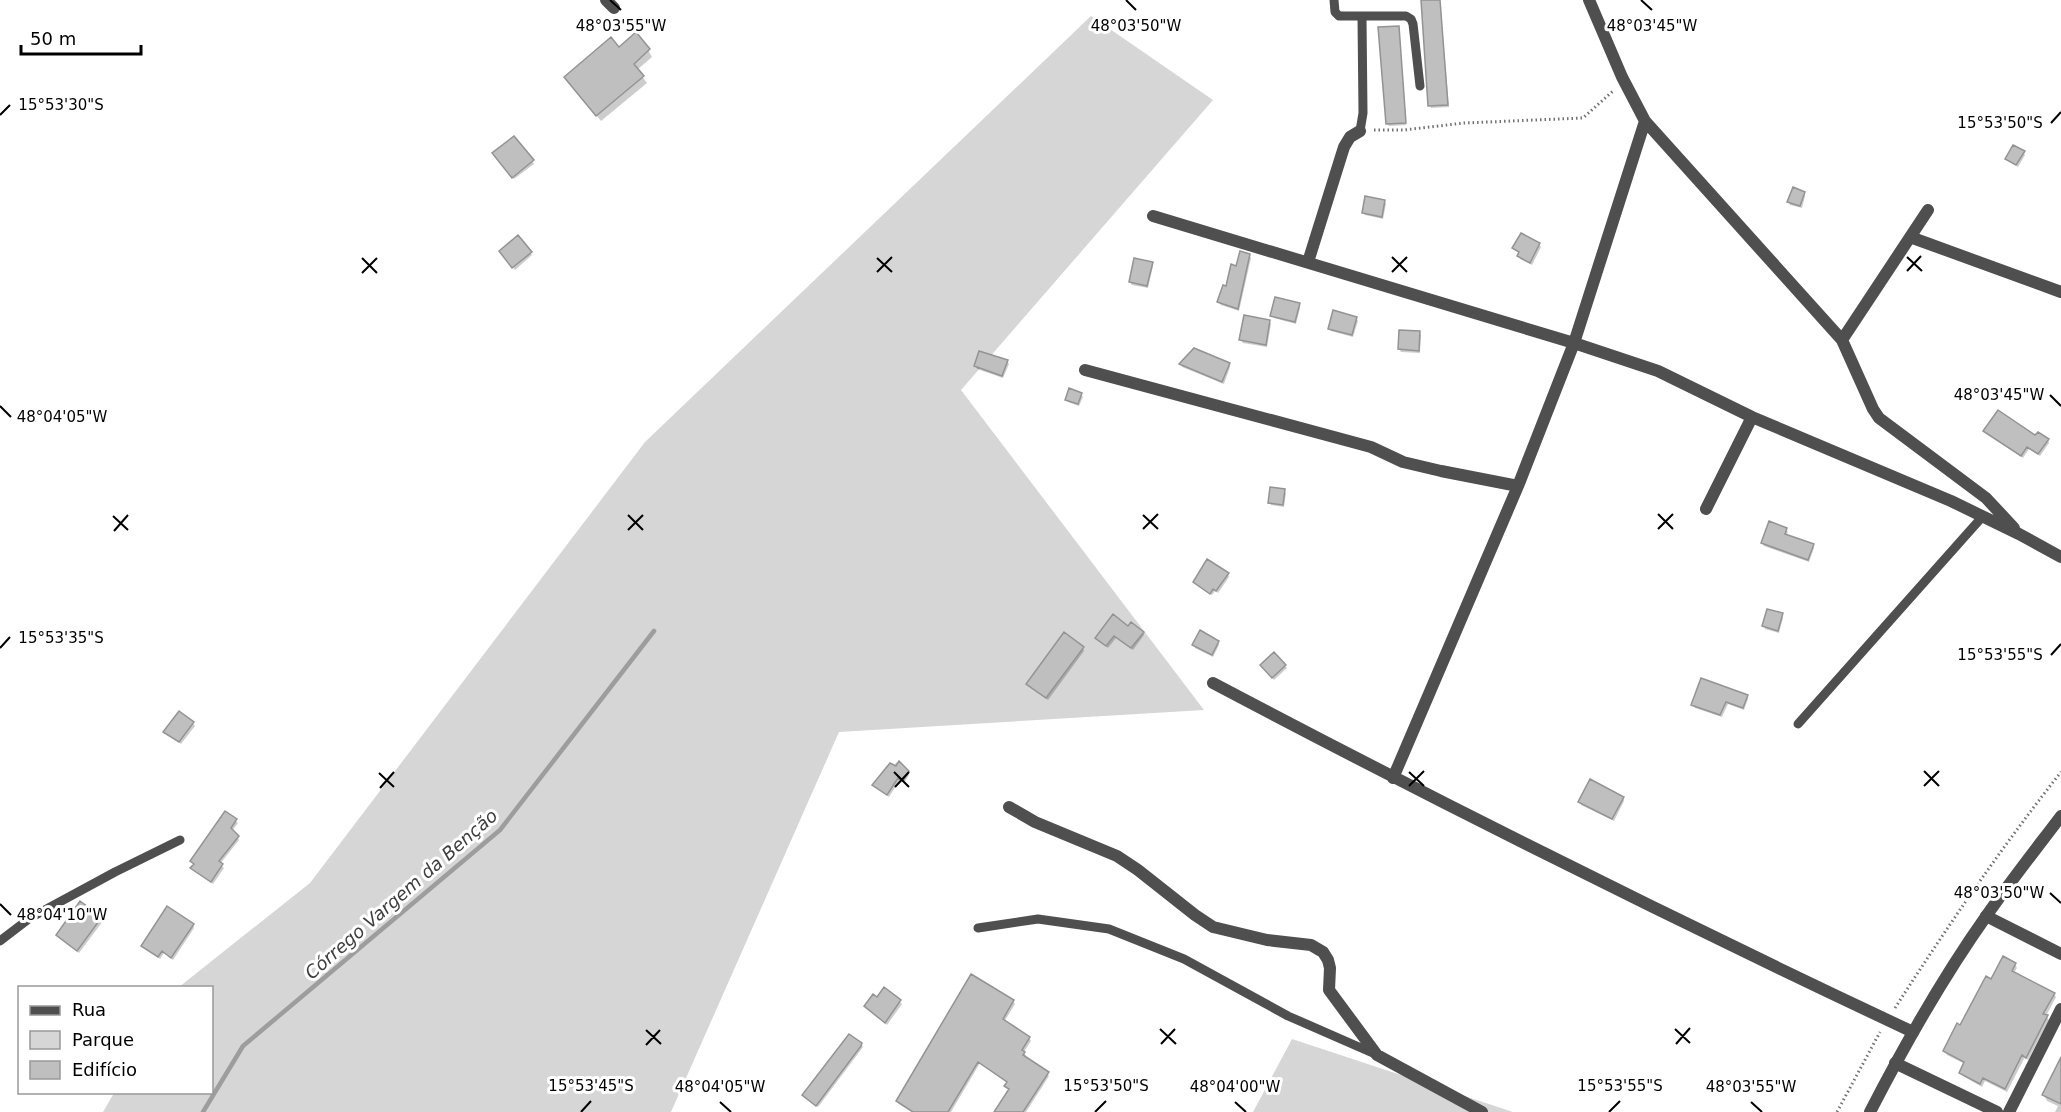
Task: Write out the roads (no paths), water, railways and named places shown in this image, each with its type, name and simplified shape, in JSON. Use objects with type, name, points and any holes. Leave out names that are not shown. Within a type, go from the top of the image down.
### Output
[{"type":"street","points":[[1588,0],[1622,77],[1645,121],[1842,340],[1872,409],[1879,418],[1986,498],[2019,534]]},
{"type":"street","points":[[1393,778],[1518,486],[1574,343],[1645,121]]},
{"type":"street","points":[[1308,262],[1344,147],[1350,137],[1360,131]]},
{"type":"street","points":[[1842,340],[1928,210]]},
{"type":"street","points":[[1153,216],[1574,343],[1658,372],[1752,417],[1983,516],[2061,557]]},
{"type":"street","points":[[1910,237],[2061,292]]},
{"type":"street","points":[[1085,370],[1371,447],[1404,462],[1518,486]]},
{"type":"street","points":[[1706,509],[1752,417]]},
{"type":"street","points":[[1213,683],[1393,778],[1656,909],[1913,1032]]},
{"type":"street","points":[[1009,807],[1035,822],[1117,856],[1213,927],[1268,940],[1311,945],[1323,952],[1330,968],[1329,990],[1377,1055],[1482,1112]]},
{"type":"street","points":[[1870,1112],[1913,1032],[1986,916],[2061,816]]},
{"type":"street","points":[[1986,916],[2061,954]]},
{"type":"street","points":[[2009,1112],[2061,1009]]},
{"type":"street","points":[[1895,1063],[1997,1112]]},
{"type":"lane","points":[[1334,0],[1335,12],[1339,16],[1406,16],[1411,19],[1420,86]]},
{"type":"lane","points":[[1360,131],[1364,113],[1362,17]]},
{"type":"lane","points":[[1798,724],[1983,516]]},
{"type":"lane","points":[[0,941],[30,918],[180,840]]},
{"type":"lane","points":[[978,928],[1038,919],[1109,929],[1184,959],[1288,1016],[1377,1055]]},
{"type":"waterway","name":"Córrego Vargem da Benção","points":[[203,1112],[243,1046],[500,830],[654,631]]}]
